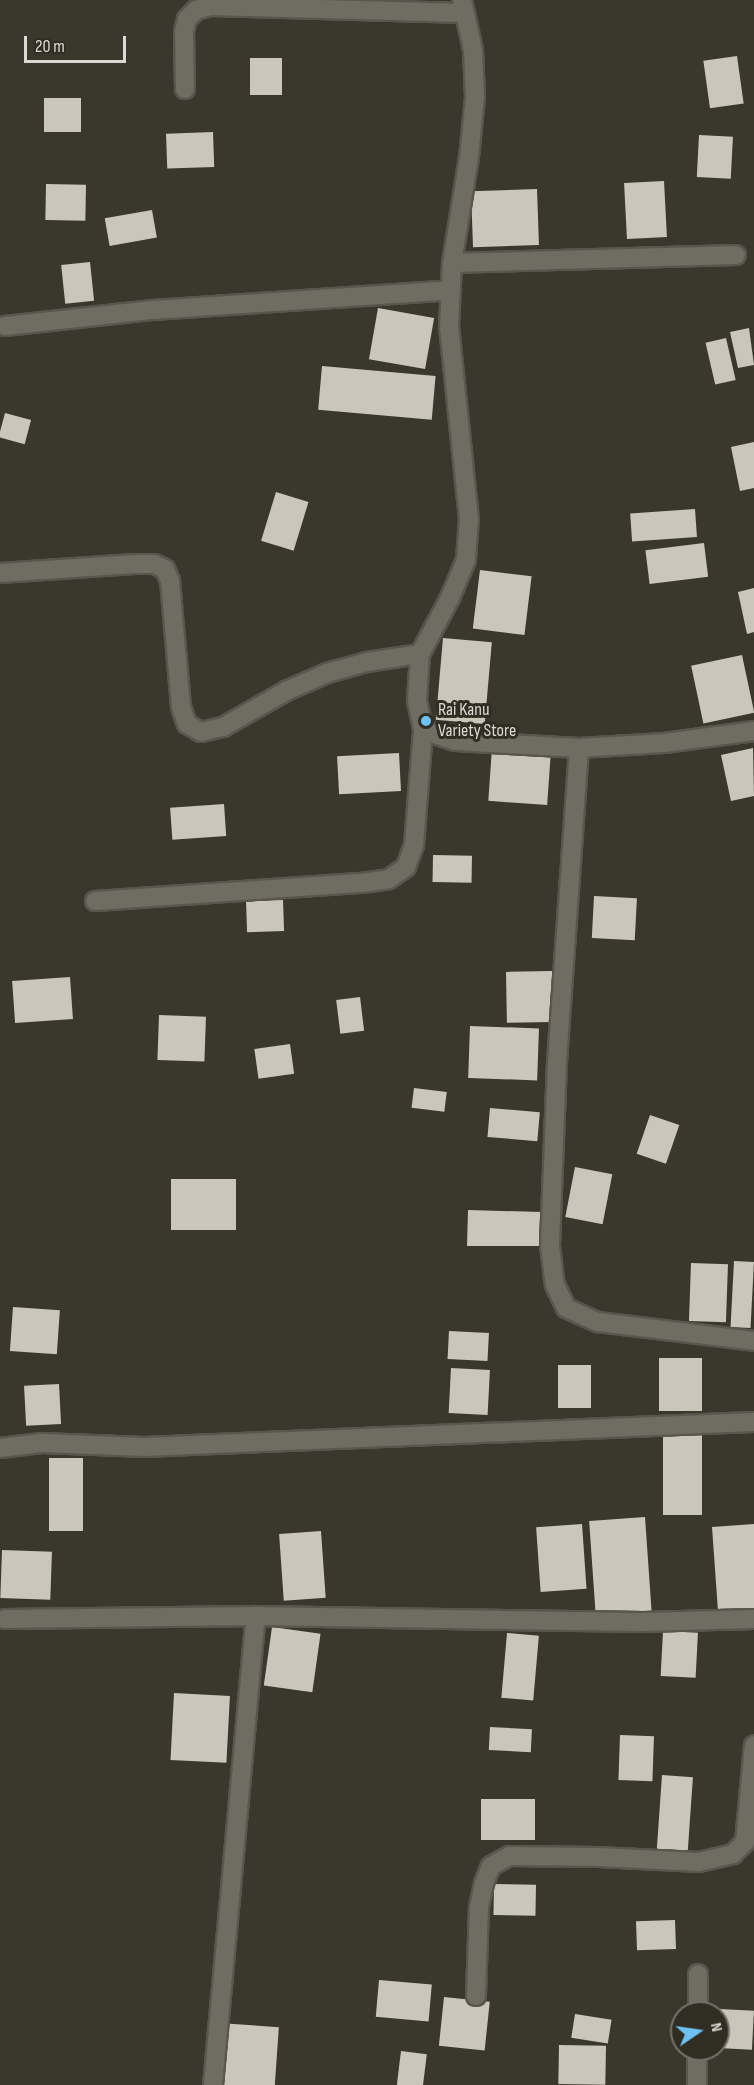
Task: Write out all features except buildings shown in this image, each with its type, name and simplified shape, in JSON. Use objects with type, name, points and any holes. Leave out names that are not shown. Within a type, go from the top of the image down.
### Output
[{"type":"street","points":[[95,901],[362,883],[388,879],[406,867],[414,845],[423,730],[417,701],[420,654],[452,596],[466,560],[469,518],[449,326],[452,263],[469,157],[475,97],[473,50],[463,7],[211,6],[196,10],[187,19],[184,32],[185,89]]},
{"type":"street","points":[[452,263],[735,255]]},
{"type":"street","points":[[5,326],[153,310],[451,290]]},
{"type":"street","points":[[0,573],[135,564],[154,564],[165,569],[170,581],[181,707],[187,724],[201,732],[223,727],[286,691],[327,673],[367,662],[420,654]]},
{"type":"street","points":[[423,730],[456,741],[579,748],[664,743],[754,731]]},
{"type":"street","points":[[579,748],[558,1062],[550,1246],[555,1285],[566,1308],[598,1322],[754,1341]]},
{"type":"street","points":[[0,1448],[42,1443],[191,1445],[754,1422]]},
{"type":"street","points":[[5,1619],[256,1616],[643,1623],[754,1619]]},
{"type":"street","points":[[213,2085],[256,1616]]},
{"type":"street","points":[[476,1996],[479,1907],[484,1883],[491,1866],[509,1856],[598,1857],[699,1862],[734,1854],[745,1842],[754,1745]]},
{"type":"street","points":[[698,1974],[698,2001]]},
{"type":"street","points":[[697,2061],[697,2085]]},
{"type":"place","name":"Rai Kanu Variety Store","points":[[426,721]]}]
